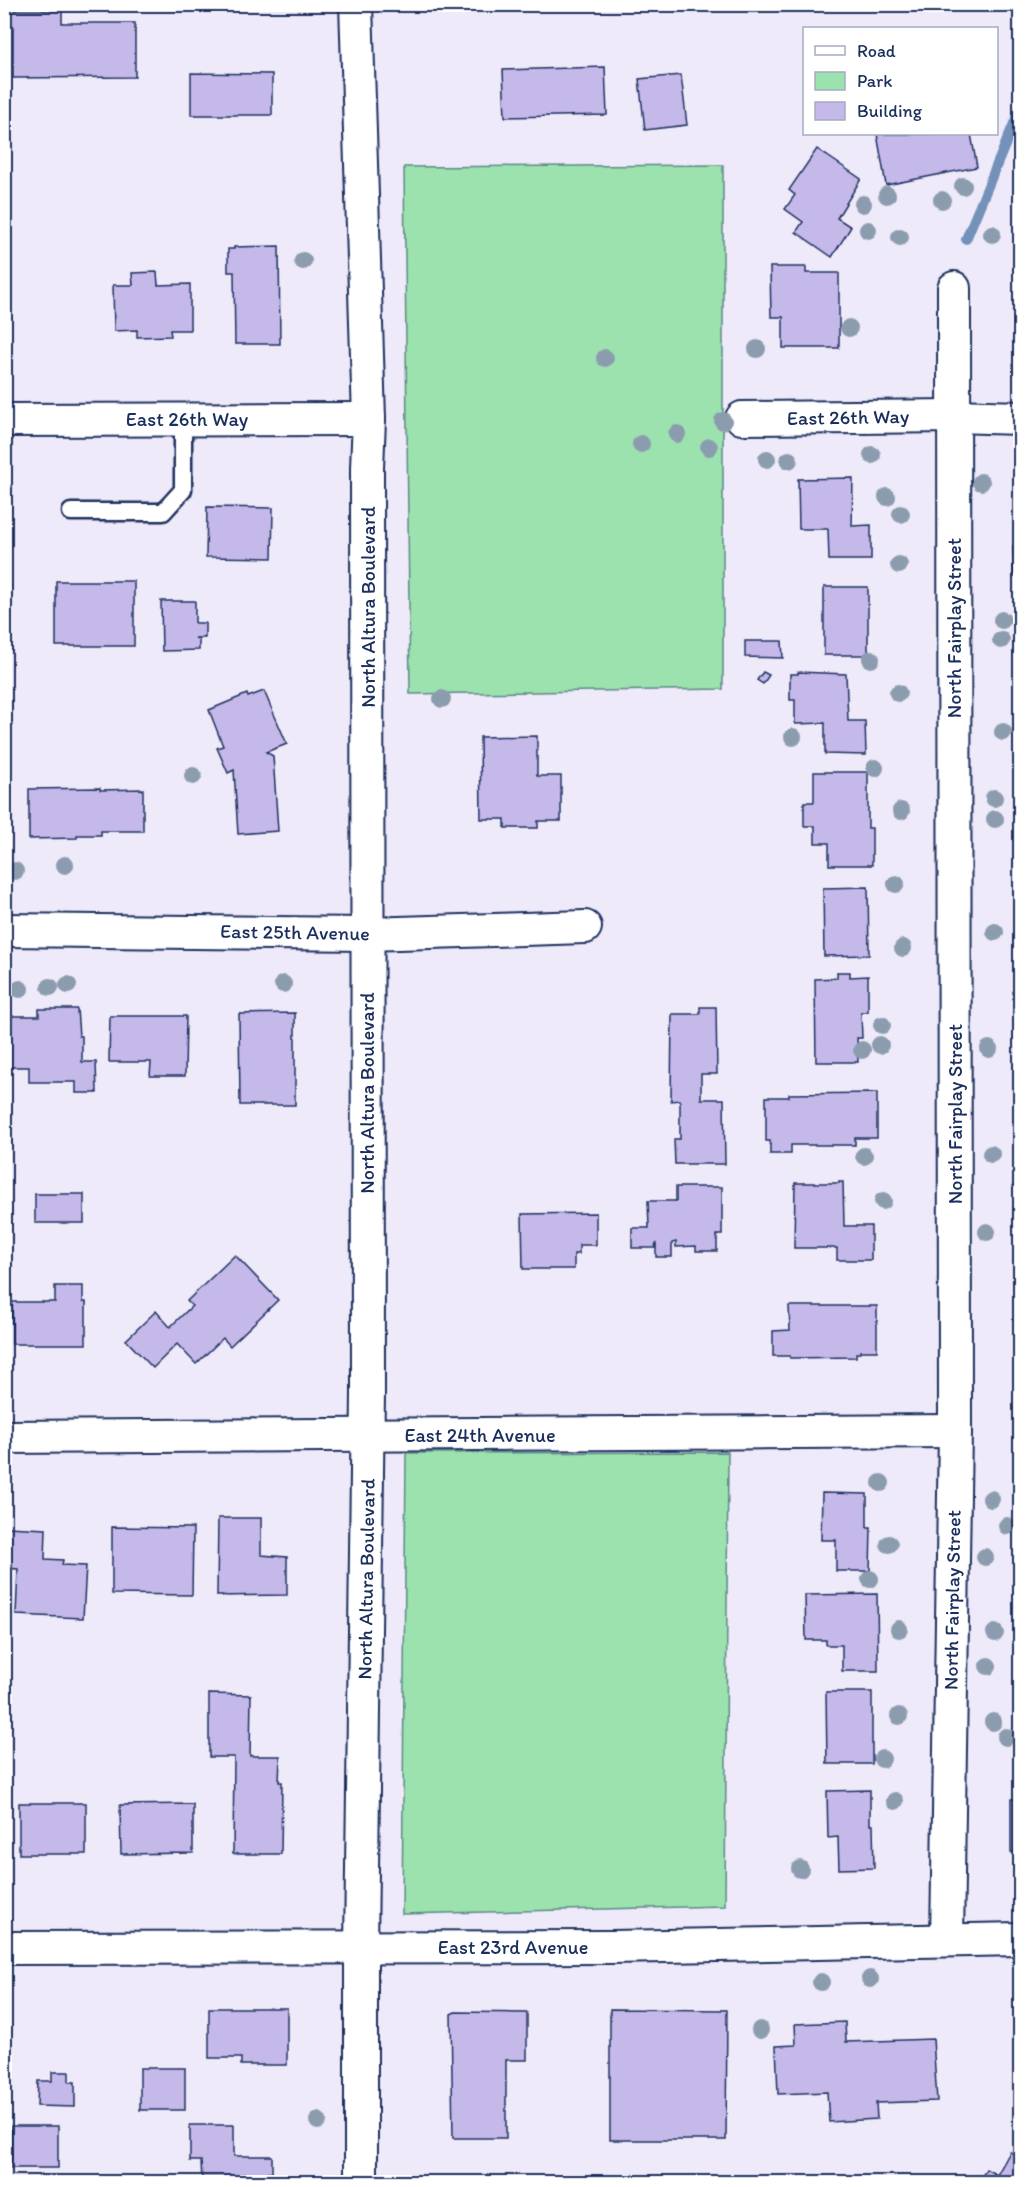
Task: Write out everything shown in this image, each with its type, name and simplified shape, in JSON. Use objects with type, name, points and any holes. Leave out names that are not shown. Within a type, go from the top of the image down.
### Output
[{"type":"street","name":"North Altura Boulevard","points":[[356,4],[369,419],[367,468],[368,1435],[361,1948],[361,2182]]},
{"type":"street","name":"North Fairplay Street","points":[[947,1940],[955,1431],[954,288]]},
{"type":"street","name":"East 26th Way","points":[[742,418],[954,416],[1020,418]]},
{"type":"street","name":"East 26th Way","points":[[4,420],[369,419]]},
{"type":"street","name":"East 25th Avenue","points":[[4,930],[367,934],[585,927]]},
{"type":"street","name":"East 24th Avenue","points":[[4,1437],[955,1431]]},
{"type":"street","name":"East 23rd Avenue","points":[[4,1947],[624,1947],[1020,1939]]},
{"type":"lane","points":[[71,512],[163,512],[183,490],[183,419]]},
{"type":"green space","points":[[723,165],[723,689],[410,694],[404,167]]},
{"type":"green space","points":[[728,1452],[725,1906],[402,1914],[406,1453]]},
{"type":"building","points":[[8,10],[62,10],[62,23],[135,23],[135,77],[13,78],[13,27],[8,27]]},
{"type":"building","points":[[605,67],[607,115],[505,117],[503,70]]},
{"type":"building","points":[[191,73],[272,74],[272,115],[191,115]]},
{"type":"building","points":[[681,75],[687,125],[645,130],[639,79]]},
{"type":"building","points":[[877,135],[971,135],[977,167],[886,185]]},
{"type":"building","points":[[817,149],[861,179],[837,218],[851,227],[832,257],[796,232],[803,222],[785,209],[795,195],[789,190]]},
{"type":"building","points":[[279,246],[280,344],[235,344],[234,272],[228,272],[228,249]]},
{"type":"building","points":[[770,267],[806,267],[806,273],[839,273],[839,348],[783,348],[783,317],[771,317]]},
{"type":"building","points":[[157,272],[158,285],[190,284],[190,330],[170,330],[171,336],[137,337],[137,330],[114,331],[113,285],[133,285],[132,273]]},
{"type":"building","points":[[853,478],[852,526],[871,525],[871,560],[829,560],[828,529],[799,529],[798,479]]},
{"type":"building","points":[[207,507],[273,508],[272,558],[206,557]]},
{"type":"building","points":[[1013,546],[1020,546],[1020,576],[1014,577]]},
{"type":"building","points":[[56,581],[134,581],[134,646],[56,646]]},
{"type":"building","points":[[824,587],[868,587],[868,655],[824,655]]},
{"type":"building","points":[[161,601],[195,601],[195,623],[205,623],[205,638],[195,638],[199,639],[199,650],[162,651]]},
{"type":"building","points":[[745,641],[782,641],[783,658],[745,657]]},
{"type":"building","points":[[763,672],[769,675],[763,684],[757,680]]},
{"type":"building","points":[[798,672],[846,674],[848,721],[865,721],[866,755],[825,754],[825,723],[795,724],[795,700],[790,700],[790,674],[798,674]]},
{"type":"building","points":[[264,691],[287,744],[266,752],[273,756],[278,831],[238,834],[234,770],[228,773],[217,748],[223,746],[209,710],[247,694],[248,697]]},
{"type":"building","points":[[537,736],[537,776],[561,776],[561,821],[538,821],[538,828],[505,828],[505,819],[481,819],[480,737]]},
{"type":"building","points":[[814,772],[868,772],[868,828],[872,828],[872,865],[829,865],[829,843],[815,843],[815,826],[804,826],[804,802],[814,802]]},
{"type":"building","points":[[100,788],[100,790],[143,789],[143,831],[101,831],[101,835],[77,835],[77,838],[29,839],[29,789]]},
{"type":"building","points":[[868,887],[869,955],[824,956],[823,888]]},
{"type":"building","points":[[837,972],[850,972],[850,977],[868,976],[868,1012],[861,1012],[862,1038],[857,1038],[858,1062],[816,1062],[815,979],[837,978]]},
{"type":"building","points":[[700,1007],[716,1007],[717,1074],[701,1074],[701,1099],[724,1099],[725,1164],[675,1164],[674,1139],[680,1139],[680,1100],[671,1101],[672,1014],[700,1014]]},
{"type":"building","points":[[39,1009],[77,1009],[79,1036],[82,1036],[82,1062],[96,1062],[97,1093],[76,1093],[76,1082],[29,1082],[29,1067],[9,1067],[9,1016],[39,1016]]},
{"type":"building","points":[[295,1013],[295,1105],[240,1105],[239,1014]]},
{"type":"building","points":[[110,1016],[186,1016],[185,1076],[150,1076],[151,1062],[109,1062]]},
{"type":"building","points":[[877,1093],[877,1138],[855,1138],[855,1145],[791,1145],[791,1154],[770,1154],[770,1141],[766,1141],[766,1097],[789,1097],[789,1094]]},
{"type":"building","points":[[843,1182],[844,1226],[871,1226],[871,1260],[837,1260],[837,1248],[794,1248],[795,1183]]},
{"type":"building","points":[[676,1187],[722,1187],[722,1235],[717,1235],[717,1251],[696,1251],[696,1246],[676,1247],[676,1242],[672,1243],[672,1257],[656,1257],[656,1243],[655,1248],[632,1248],[632,1228],[649,1228],[648,1201],[676,1201]]},
{"type":"building","points":[[35,1194],[84,1194],[84,1223],[35,1223]]},
{"type":"building","points":[[596,1213],[596,1245],[579,1245],[579,1254],[574,1254],[574,1269],[523,1269],[522,1214]]},
{"type":"building","points":[[235,1255],[278,1300],[230,1346],[223,1338],[196,1364],[177,1344],[153,1368],[126,1340],[156,1311],[170,1327],[192,1306],[187,1301]]},
{"type":"building","points":[[55,1286],[83,1286],[83,1302],[86,1302],[86,1344],[12,1344],[12,1302],[55,1302]]},
{"type":"building","points":[[789,1306],[877,1306],[877,1351],[860,1351],[856,1353],[856,1357],[773,1356],[773,1331],[790,1330]]},
{"type":"building","points":[[822,1493],[867,1494],[867,1527],[871,1527],[870,1571],[836,1571],[836,1540],[821,1540]]},
{"type":"building","points":[[218,1518],[261,1518],[261,1555],[287,1557],[287,1595],[217,1596]]},
{"type":"building","points":[[6,1527],[46,1529],[45,1559],[63,1560],[62,1565],[86,1566],[83,1618],[16,1615],[18,1569],[4,1568]]},
{"type":"building","points":[[112,1527],[193,1528],[192,1595],[112,1594]]},
{"type":"building","points":[[877,1594],[878,1671],[842,1671],[842,1645],[826,1645],[826,1640],[806,1640],[805,1595]]},
{"type":"building","points":[[826,1692],[872,1692],[872,1764],[827,1764]]},
{"type":"building","points":[[209,1694],[251,1695],[250,1756],[280,1756],[281,1854],[233,1854],[234,1757],[209,1757]]},
{"type":"building","points":[[870,1790],[874,1868],[839,1869],[838,1837],[828,1838],[827,1791]]},
{"type":"building","points":[[1011,1799],[1020,1799],[1020,1853],[1011,1852]]},
{"type":"building","points":[[19,1803],[86,1803],[86,1854],[19,1854]]},
{"type":"building","points":[[193,1804],[193,1853],[121,1854],[120,1805]]},
{"type":"building","points":[[209,2008],[287,2008],[287,2065],[241,2065],[241,2058],[209,2058]]},
{"type":"building","points":[[610,2009],[727,2010],[726,2140],[610,2140]]},
{"type":"building","points":[[455,2012],[527,2013],[527,2060],[506,2060],[506,2138],[453,2138],[451,2014]]},
{"type":"building","points":[[845,2022],[846,2042],[933,2039],[937,2101],[876,2103],[877,2119],[829,2122],[827,2092],[778,2094],[776,2046],[796,2045],[795,2024]]},
{"type":"building","points":[[140,2068],[185,2068],[185,2110],[140,2110]]},
{"type":"building","points":[[52,2072],[69,2072],[69,2082],[75,2082],[75,2107],[37,2106],[38,2081],[52,2081]]},
{"type":"building","points":[[190,2125],[234,2125],[234,2156],[272,2156],[272,2173],[268,2173],[268,2180],[263,2180],[263,2182],[202,2182],[201,2161],[190,2161]]},
{"type":"building","points":[[11,2126],[58,2126],[58,2168],[11,2168]]},
{"type":"building","points":[[1010,2152],[1020,2157],[1020,2182],[979,2182],[986,2169],[997,2175]]},
{"type":"waterway","points":[[966,239],[1020,109]]}]
